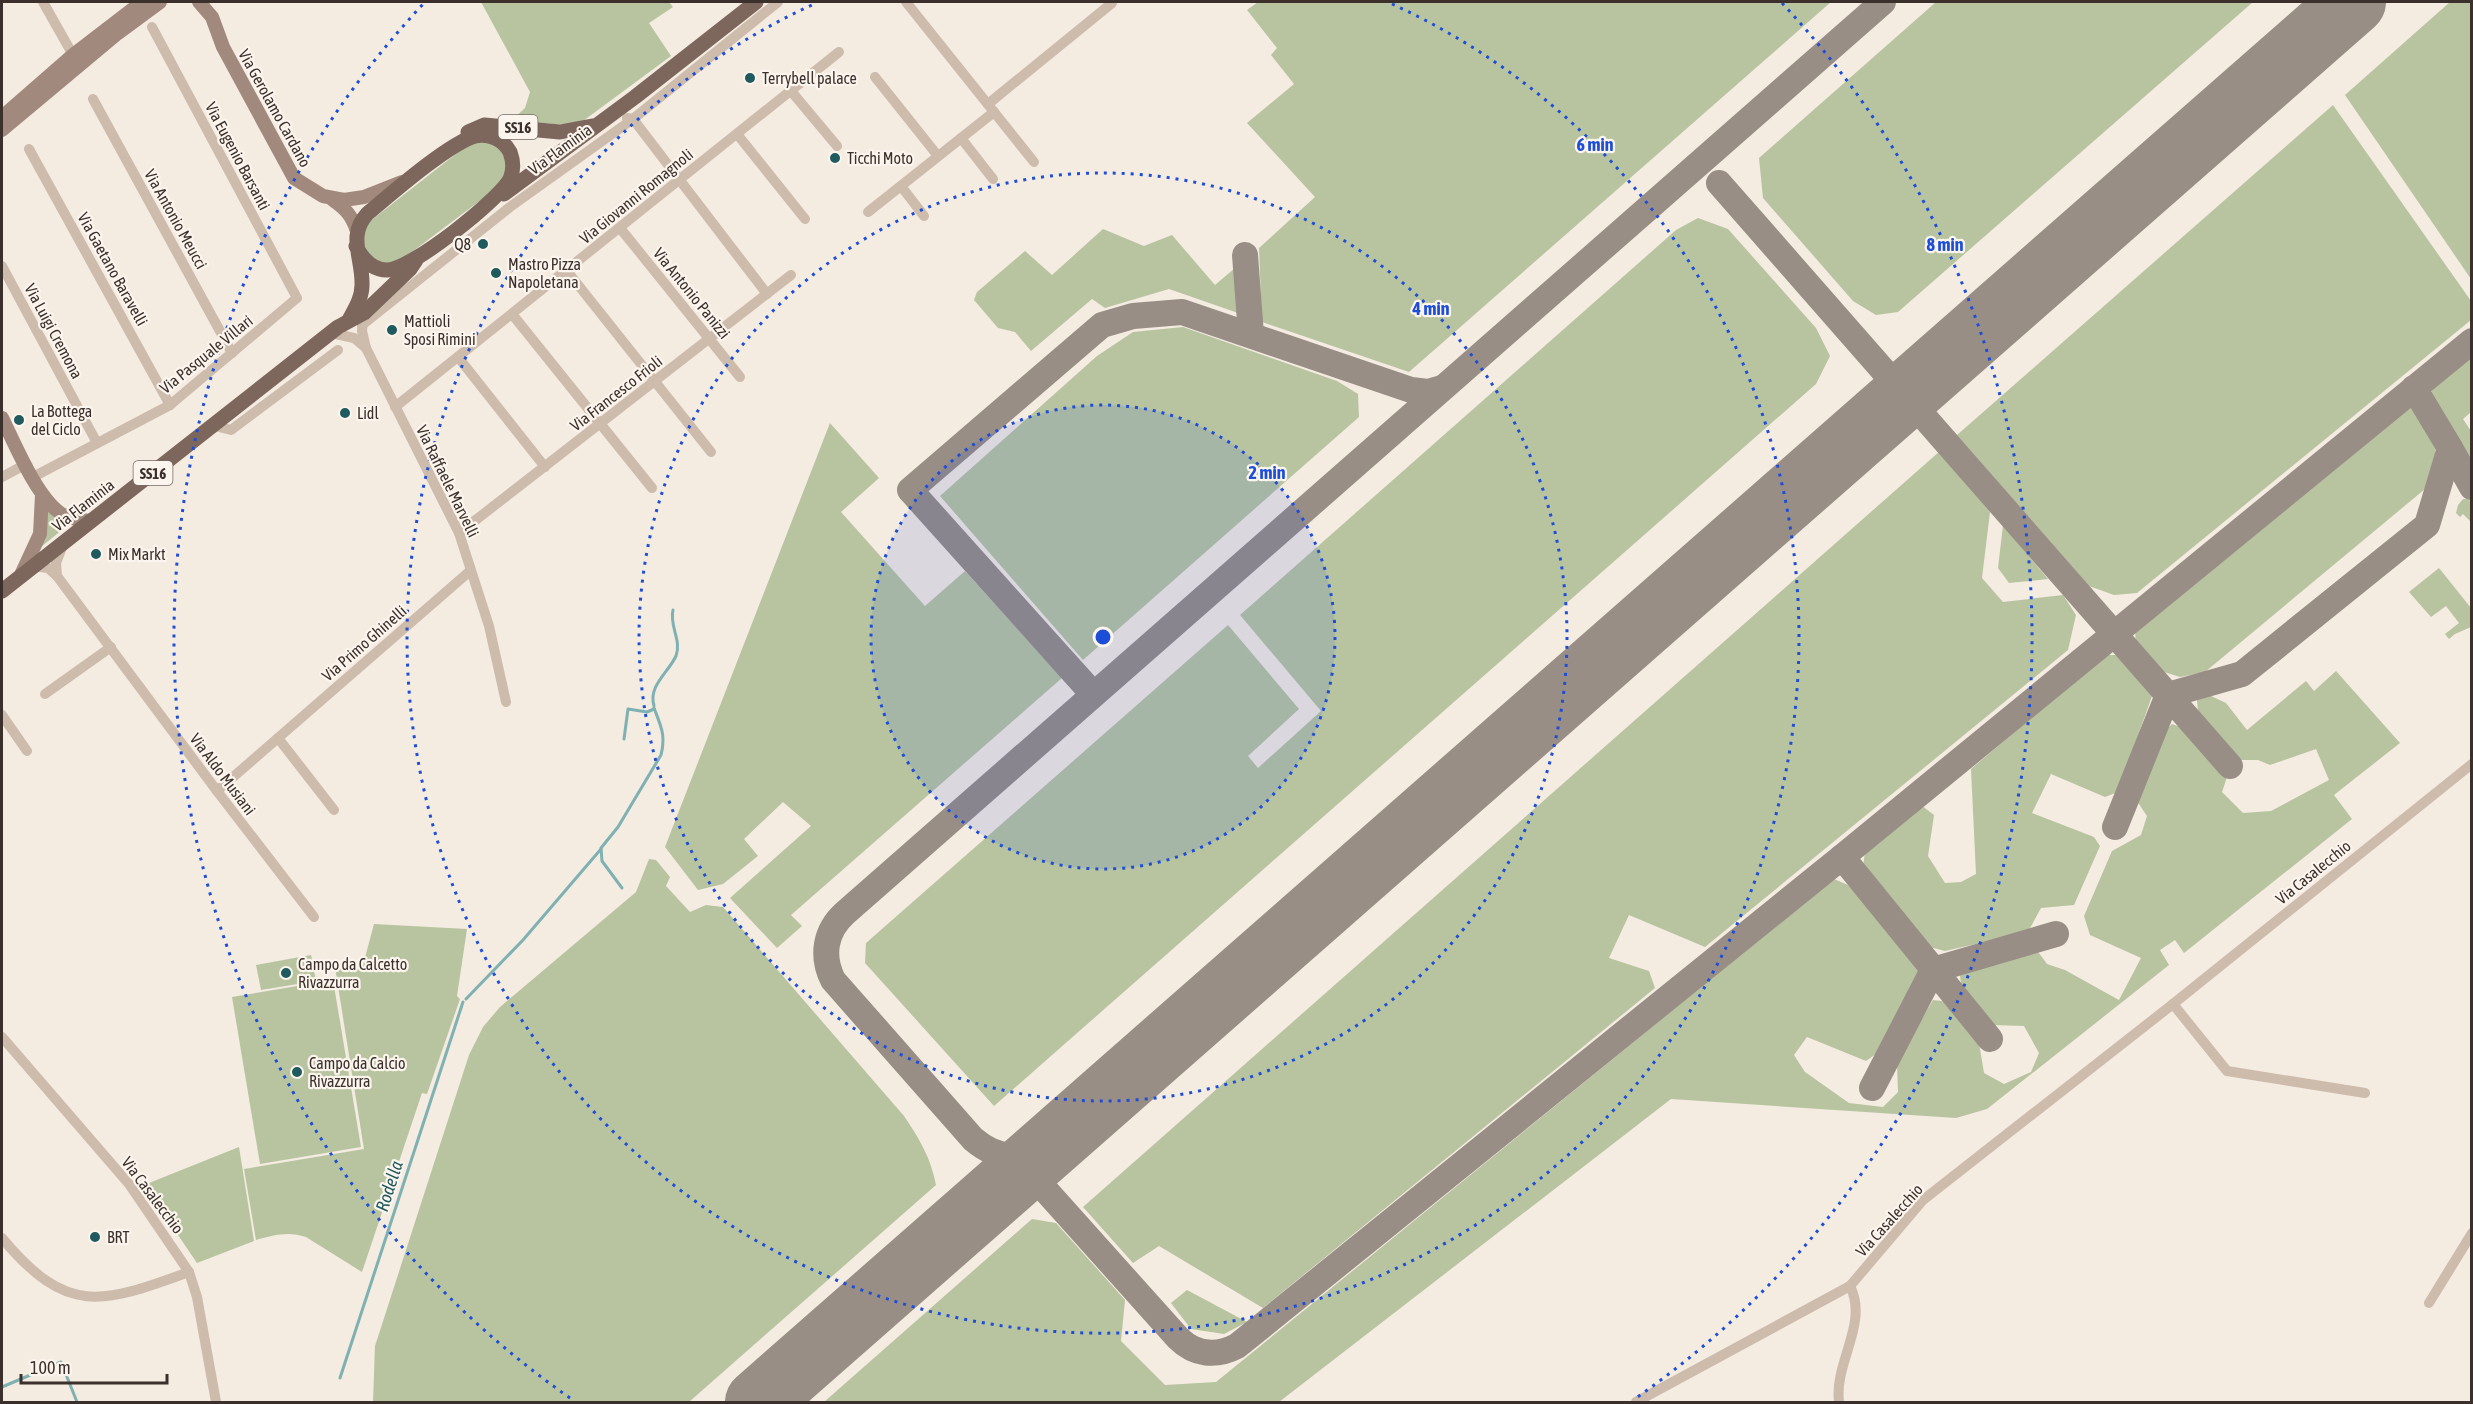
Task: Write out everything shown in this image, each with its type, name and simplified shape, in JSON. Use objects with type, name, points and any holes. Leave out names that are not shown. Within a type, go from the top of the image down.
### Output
[{"type":"main road","points":[[2,117],[73,55],[142,2]]},
{"type":"main road","points":[[2,130],[118,33],[160,2]]},
{"type":"main road","name":"Via Gerolamo Cardano","points":[[199,2],[212,17]]},
{"type":"main road","name":"Via Gerolamo Cardano","points":[[211,2],[212,17],[223,47],[285,166],[301,184],[344,207],[352,217],[356,238]]},
{"type":"main road","name":"Via Flaminia","points":[[606,119],[560,132],[484,125],[463,135],[445,153],[367,213],[356,238],[368,263],[380,269],[394,269],[416,260],[496,198],[606,119],[756,2]]},
{"type":"main road","name":"Via Flaminia","points":[[445,153],[477,136],[490,136],[502,142],[510,153],[513,166],[509,179],[496,198]]},
{"type":"main road","name":"Via Gerolamo Cardano","points":[[328,197],[344,200],[364,197],[410,179]]},
{"type":"main road","points":[[356,238],[361,267],[362,319]]},
{"type":"main road","name":"Via Flaminia","points":[[2,591],[331,333],[362,319],[416,260]]},
{"type":"main road","points":[[2,418],[42,495],[62,514],[79,520],[91,520]]},
{"type":"main road","points":[[20,577],[40,534],[42,495]]},
{"type":"street","points":[[43,2],[73,55]]},
{"type":"street","name":"Via Flaminia","points":[[362,319],[444,261],[510,207],[633,119],[778,2]]},
{"type":"street","points":[[906,2],[1035,162]]},
{"type":"street","points":[[868,212],[961,138],[991,108],[1112,3]]},
{"type":"street","name":"Via Eugenio Barsanti","points":[[152,27],[297,298]]},
{"type":"street","name":"Via Giovanni Romagnoli","points":[[395,407],[839,52]]},
{"type":"street","points":[[875,77],[938,156]]},
{"type":"street","points":[[791,91],[837,146]]},
{"type":"street","name":"Via Antonio Meucci","points":[[93,99],[232,353]]},
{"type":"street","points":[[606,119],[633,119],[767,294]]},
{"type":"street","points":[[737,134],[805,219]]},
{"type":"street","points":[[961,138],[993,178]]},
{"type":"street","name":"Via Gaetano Baravelli","points":[[29,148],[170,405]]},
{"type":"street","points":[[901,186],[924,216]]},
{"type":"street","name":"Via Antonio Panizzi","points":[[620,228],[740,377]]},
{"type":"street","name":"Via Luigi Cremona","points":[[2,266],[97,443]]},
{"type":"street","points":[[567,270],[711,452]]},
{"type":"street","name":"Via Francesco Frioli","points":[[459,533],[791,275]]},
{"type":"street","name":"Via Pasquale Villari","points":[[33,477],[170,405],[297,298]]},
{"type":"street","points":[[512,314],[652,488]]},
{"type":"street","name":"Via Raffaele Marvelli","points":[[362,319],[366,348],[459,533],[489,626],[506,702]]},
{"type":"street","points":[[331,333],[354,338],[366,348]]},
{"type":"street","name":"Via Flaminia","points":[[215,426],[231,430],[338,350]]},
{"type":"street","points":[[458,357],[544,467]]},
{"type":"street","points":[[2,477],[26,464]]},
{"type":"street","points":[[57,576],[57,556],[65,541]]},
{"type":"street","points":[[33,566],[48,568],[57,576]]},
{"type":"street","name":"Via Primo Ghinelli","points":[[217,791],[470,571]]},
{"type":"street","name":"Via Aldo Musiani","points":[[57,576],[314,917]]},
{"type":"street","points":[[45,694],[111,647]]},
{"type":"street","points":[[2,715],[27,751]]},
{"type":"street","points":[[278,738],[334,810]]},
{"type":"street","name":"Via Casalecchio","points":[[1636,1402],[1850,1286],[1923,1200],[2173,1004],[2472,764]]},
{"type":"street","points":[[2173,1004],[2227,1071],[2365,1093]]},
{"type":"street","name":"Via Casalecchio","points":[[2,1037],[129,1184],[189,1272],[197,1297],[216,1402]]},
{"type":"street","points":[[2429,1303],[2472,1233]]},
{"type":"street","points":[[2,1238],[22,1262],[43,1280],[66,1292],[88,1298],[140,1290],[189,1272]]},
{"type":"street","points":[[1839,1402],[1843,1362],[1857,1311],[1856,1296],[1850,1286]]},
{"type":"green space","points":[[481,2],[669,2],[673,7],[649,23],[671,56],[583,121],[570,125],[511,121],[525,108],[530,92]]},
{"type":"green space","points":[[1258,2],[1831,2],[1409,372],[1262,322],[1259,248],[1315,197],[1247,123],[1294,84],[1271,55],[1277,48],[1247,10]]},
{"type":"green space","points":[[1936,2],[2253,2],[1898,312],[1876,315],[1853,301],[1763,198],[1759,158]]},
{"type":"green space","points":[[2450,2],[2471,2],[2471,279],[2345,95]]},
{"type":"green space","points":[[2333,105],[2471,301],[2471,320],[2137,593],[2114,595],[2089,586],[1957,435]]},
{"type":"green space","points":[[489,142],[505,154],[506,171],[498,187],[400,261],[382,264],[365,253],[362,239],[369,222],[466,146],[471,143]]},
{"type":"green space","points":[[1698,218],[1728,229],[1816,328],[1830,356],[1816,384],[994,1106],[865,963],[866,943],[1228,625],[1299,709],[1248,756],[1258,768],[1321,711],[1240,615],[1676,230]]},
{"type":"green space","points":[[1103,229],[1144,246],[1172,235],[1215,285],[1235,268],[1238,313],[1169,289],[1105,308],[1092,299],[1031,351],[1015,332],[998,328],[974,300],[977,292],[1025,251],[1052,275]]},
{"type":"green space","points":[[1183,327],[1337,381],[1358,394],[1359,417],[1083,660],[940,496],[1097,356],[1133,332]]},
{"type":"green space","points":[[2471,354],[2471,412],[2463,419],[2471,431],[2471,464],[2430,394],[2436,384]]},
{"type":"green space","points":[[2407,407],[2416,409],[2437,440],[2431,484],[2205,672],[2180,677],[2161,671],[2136,645],[2135,630]]},
{"type":"green space","points":[[830,423],[879,478],[841,512],[925,606],[965,571],[1062,678],[791,915],[802,926],[777,948],[730,898],[811,826],[783,802],[744,839],[758,856],[723,884],[698,890],[665,847]]},
{"type":"green space","points":[[1940,451],[1990,512],[1982,578],[2003,602],[2063,595],[2076,615],[2068,650],[1705,947],[1629,915],[1609,958],[1649,971],[1655,988],[1263,1308],[1159,1246],[1133,1263],[1083,1207]]},
{"type":"green space","points":[[2463,499],[2469,499],[2471,503],[2471,522],[2463,514],[2460,517],[2456,513]]},
{"type":"green space","points":[[46,509],[57,520],[68,525],[41,547]]},
{"type":"green space","points":[[2003,525],[2048,579],[2009,583],[1998,568]]},
{"type":"green space","points":[[2439,568],[2471,608],[2471,627],[2449,639],[2445,634],[2459,623],[2446,606],[2431,617],[2409,592]]},
{"type":"green space","points":[[2105,655],[2118,655],[2152,696],[2118,792],[2105,797],[2051,774],[2032,813],[2094,837],[2100,846],[2074,905],[2041,908],[2028,932],[1945,951],[1930,947],[1863,868],[1865,851],[1921,805],[1934,815],[1928,856],[1945,883],[1961,882],[1976,874],[1971,769]]},
{"type":"green space","points":[[2336,671],[2400,743],[2334,795],[2352,819],[2184,953],[2175,940],[2160,950],[2169,965],[1987,1109],[1956,1118],[1671,1099],[1279,1402],[824,1402],[1032,1219],[1056,1223],[1125,1300],[1121,1341],[1165,1385],[1216,1382],[1834,879],[1848,885],[1917,960],[1920,977],[1880,1051],[1866,1061],[1807,1037],[1794,1055],[1805,1072],[1849,1103],[1883,1107],[1898,1092],[1897,1062],[1933,1000],[1950,1002],[1979,1043],[1984,1073],[2004,1084],[2031,1072],[2039,1053],[2024,1026],[1993,1025],[1962,990],[1960,976],[1969,964],[2036,949],[2047,964],[2065,970],[2119,1000],[2141,958],[2090,935],[2084,916],[2112,851],[2141,835],[2147,816],[2135,798],[2163,733],[2172,724],[2186,729],[2227,777],[2222,792],[2243,813],[2271,811],[2329,780],[2316,749],[2270,765],[2258,760],[2238,760],[2198,712],[2197,700],[2209,695],[2226,703],[2247,730],[2306,681],[2314,691]]},
{"type":"green space","points":[[649,859],[656,860],[670,877],[666,886],[690,912],[706,905],[723,907],[904,1116],[924,1149],[936,1185],[689,1402],[373,1402],[375,1346],[469,1055],[483,1027],[500,1007],[636,892]]},
{"type":"green space","points":[[374,924],[467,929],[457,996],[460,999],[427,1094],[422,1093],[362,1272],[306,1237],[287,1234],[256,1240],[244,1169],[364,1149],[334,961],[362,969]]},
{"type":"green space","name":"Campo da Calcetto Rivazzurra","points":[[311,955],[316,981],[261,990],[256,965]]},
{"type":"green space","name":"Campo da Calcio Rivazzurra","points":[[333,980],[361,1147],[260,1164],[232,997]]},
{"type":"green space","points":[[239,1147],[254,1241],[197,1263],[144,1185]]},
{"type":"green space","points":[[1187,1290],[1247,1322],[1224,1334],[1191,1329],[1171,1303]]},
{"type":"waterway","name":"Rodella","points":[[654,706],[656,686],[676,656],[678,644],[672,616],[673,610]]},
{"type":"waterway","name":"Rodella","points":[[622,888],[602,861],[601,848],[618,827],[661,755],[663,737],[654,708]]},
{"type":"waterway","name":"Rodella","points":[[624,739],[628,709],[647,712],[654,709]]},
{"type":"waterway","name":"Rodella","points":[[466,999],[523,940],[601,849]]},
{"type":"waterway","name":"Rodella","points":[[340,1378],[463,1002]]},
{"type":"waterway","points":[[2,1387],[61,1362],[77,1402]]},
{"type":"taxiway","points":[[1052,1143],[1031,1152],[1011,1156],[993,1152],[973,1139],[833,980],[826,953],[829,936],[838,920],[1883,2]]},
{"type":"taxiway","points":[[1719,183],[2230,766]]},
{"type":"taxiway","points":[[1245,255],[1251,335]]},
{"type":"taxiway","points":[[1085,685],[910,490],[1102,325],[1133,316],[1182,312],[1411,390],[1428,392],[1442,388]]},
{"type":"taxiway","points":[[1050,1146],[1037,1166],[1040,1184],[1178,1338],[1191,1348],[1206,1352],[1221,1352],[1237,1346],[1842,857],[2472,341]]},
{"type":"taxiway","points":[[2115,827],[2168,695],[2242,674],[2427,525],[2450,448],[2414,388]]},
{"type":"taxiway","points":[[2450,448],[2472,487]]},
{"type":"taxiway","points":[[1842,857],[1990,1039]]},
{"type":"taxiway","points":[[1872,1088],[1933,970],[2056,934]]},
{"type":"runway","points":[[758,1402],[2353,2]]},
{"type":"place","name":"Terrybell palace","points":[[750,78]]},
{"type":"place","name":"Ticchi Moto","points":[[835,158]]},
{"type":"place","name":"Q8","points":[[483,244]]},
{"type":"place","name":"Mastro Pizza Napoletana","points":[[496,273]]},
{"type":"place","name":"Mattioli Sposi Rimini","points":[[392,330]]},
{"type":"place","name":"Lidl","points":[[345,413]]},
{"type":"place","name":"La Bottega del Ciclo","points":[[19,420]]},
{"type":"place","name":"Mix Markt","points":[[96,554]]},
{"type":"place","name":"Campo da Calcetto Rivazzurra","points":[[286,973]]},
{"type":"place","name":"Campo da Calcio Rivazzurra","points":[[297,1072]]},
{"type":"place","name":"BRT","points":[[95,1237]]}]
